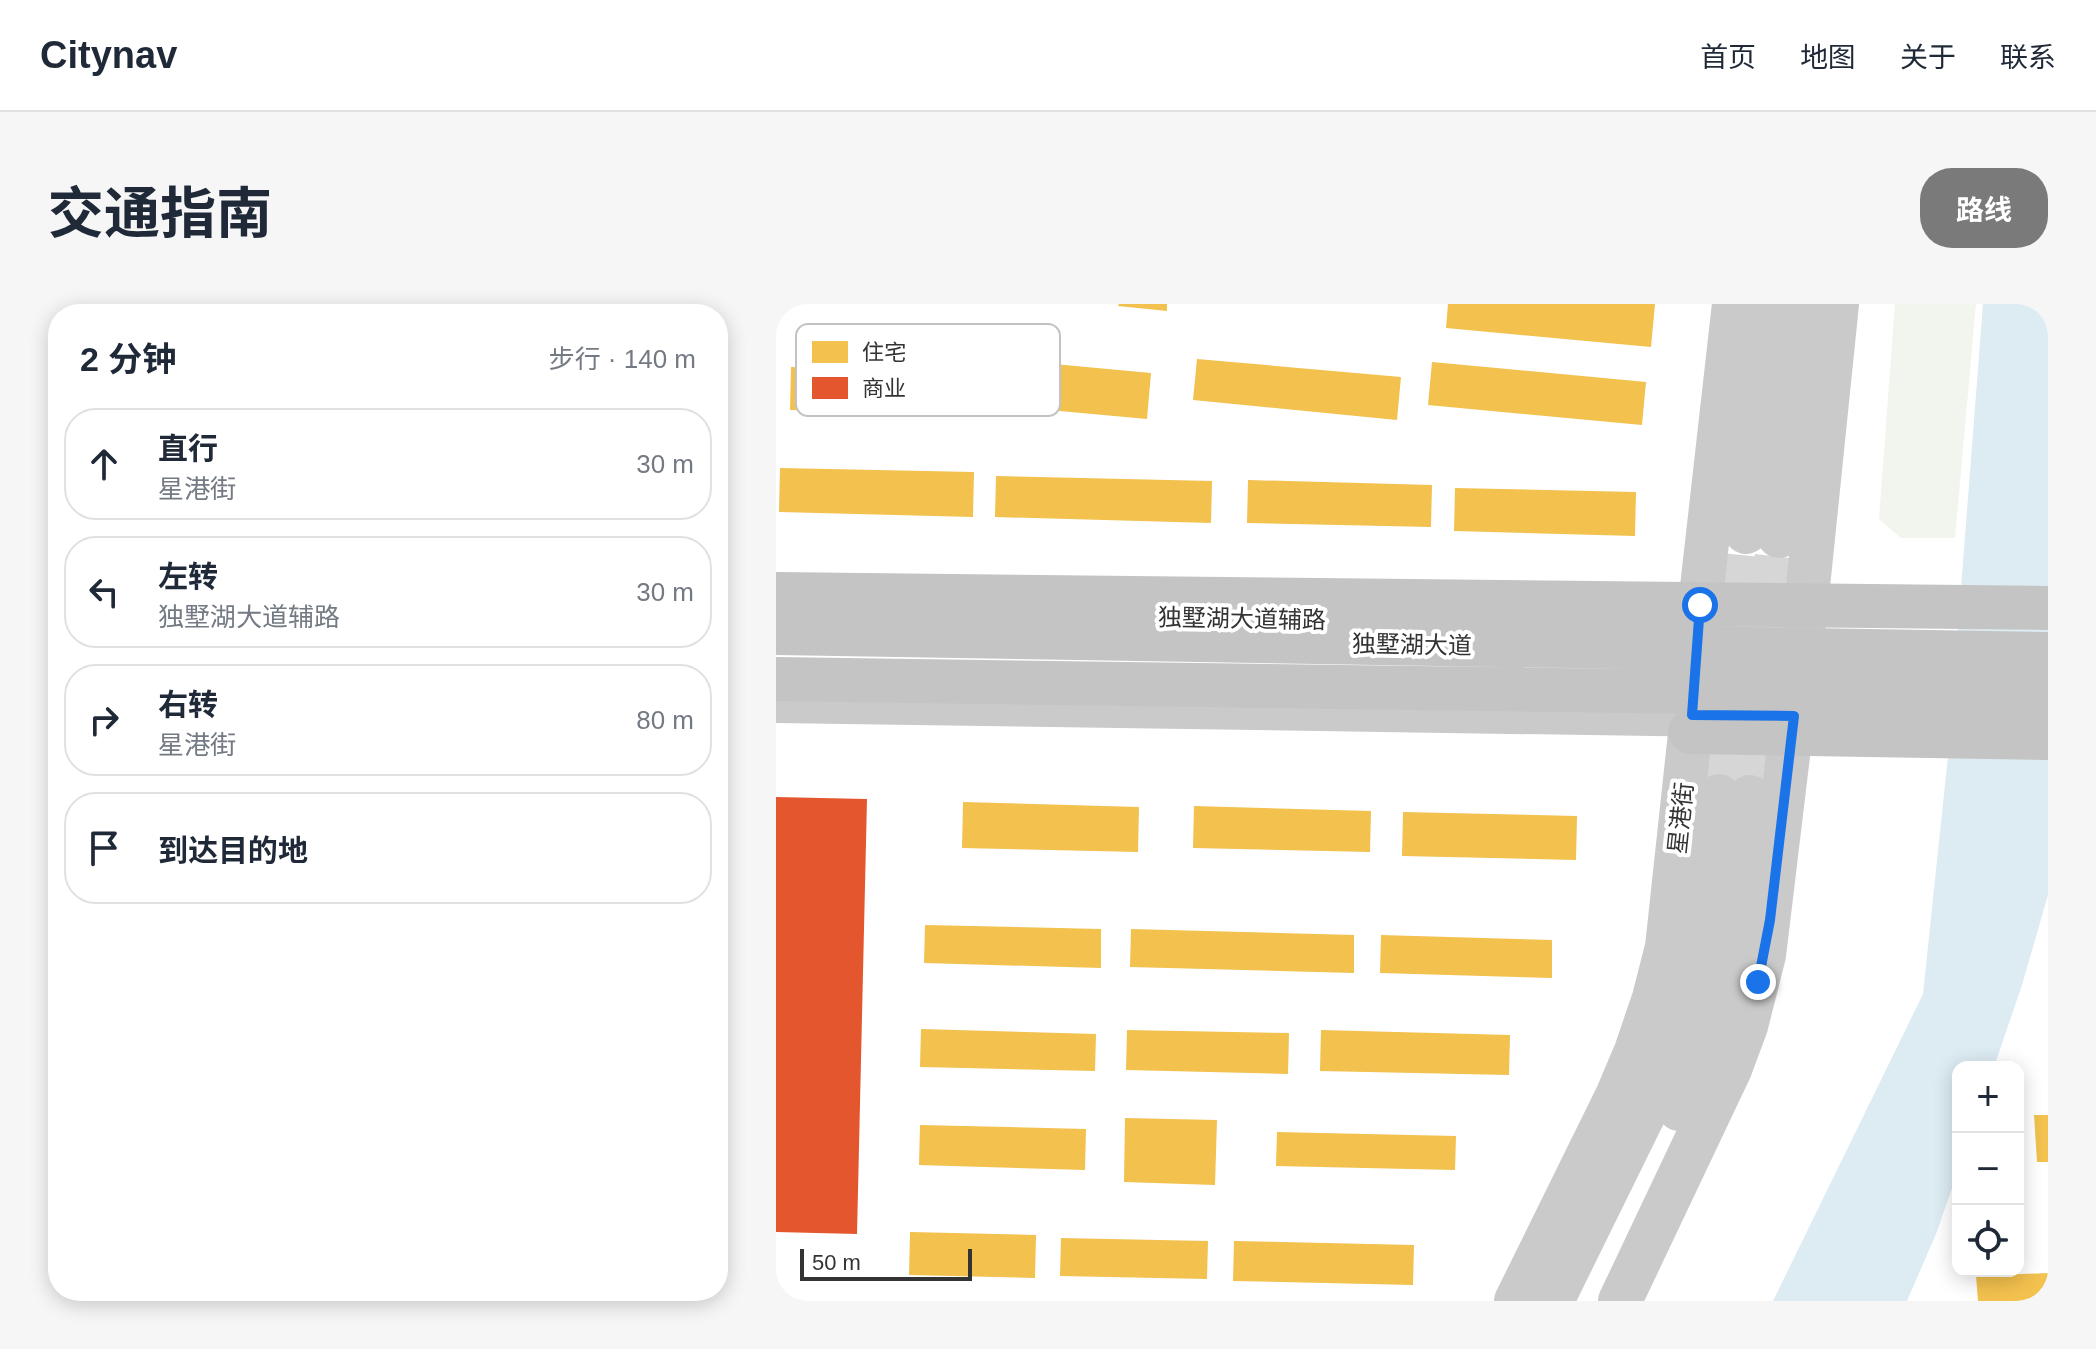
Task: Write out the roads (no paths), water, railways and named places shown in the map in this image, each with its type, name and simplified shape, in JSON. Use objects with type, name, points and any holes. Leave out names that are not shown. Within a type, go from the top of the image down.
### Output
[{"type":"highway","points":[[776,594],[1456,602],[1699,615],[1805,617],[1937,607],[2048,608]]},
{"type":"highway","name":"独墅湖大道","points":[[776,633],[2048,654]]},
{"type":"highway","name":"独墅湖大道","points":[[776,679],[2048,697]]},
{"type":"highway","points":[[1691,723],[1793,724],[1923,736],[2048,738]]},
{"type":"main road","name":"星港街","points":[[1516,1301],[1617,1096],[1654,998],[1667,947],[1699,615],[1734,304]]},
{"type":"main road","points":[[1770,304],[1762,534],[1804,304]]},
{"type":"main road","points":[[1620,1301],[1730,1069],[1746,1026],[1770,920],[1837,304]]},
{"type":"main road","name":"独墅湖大道辅路","points":[[776,612],[1699,615]]},
{"type":"main road","points":[[776,701],[1691,723]]},
{"type":"main road","name":"星港街","points":[[1552,1301],[1644,1114],[1678,1029],[1734,796],[1736,918],[1714,1018],[1673,1125],[1588,1301]]},
{"type":"tunnel","points":[[1719,796],[1746,532]]},
{"type":"tunnel","points":[[1750,797],[1779,536]]}]
